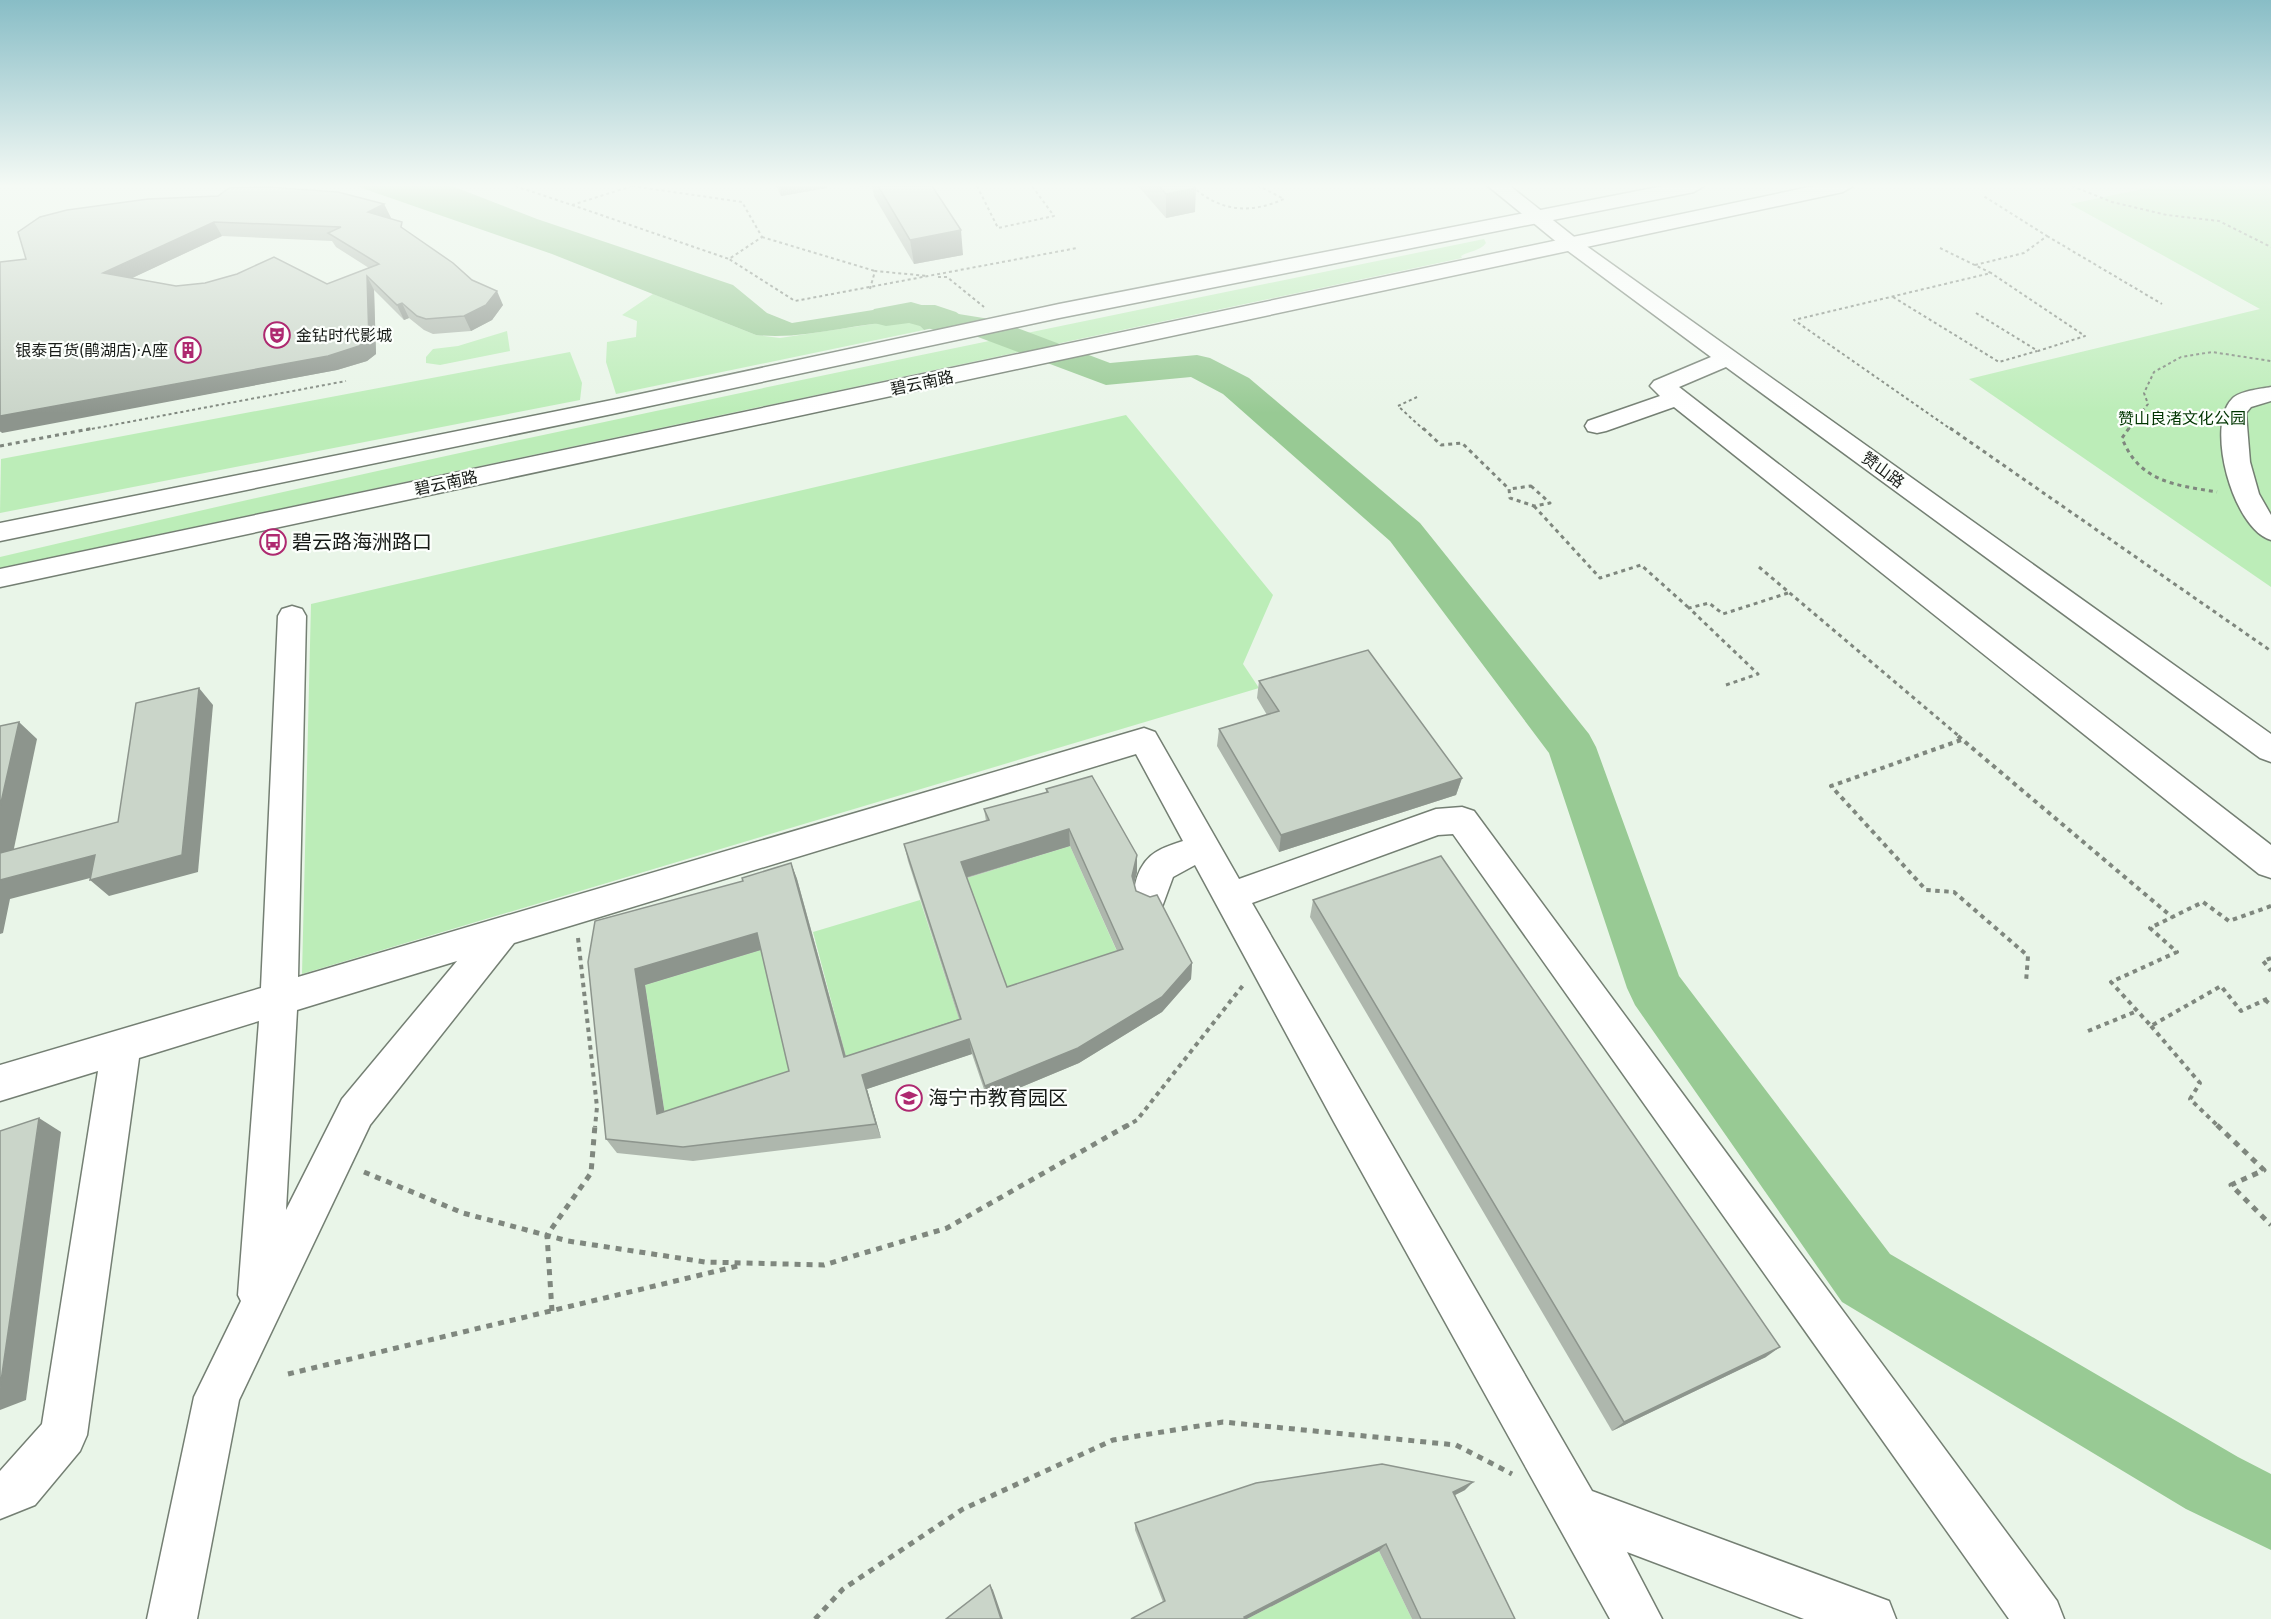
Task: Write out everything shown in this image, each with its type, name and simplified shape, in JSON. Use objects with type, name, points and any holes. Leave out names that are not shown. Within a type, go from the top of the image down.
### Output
[{"type":"street","points":[[0,532],[1059,311],[1314,262]]},
{"type":"street","name":"碧云南路","points":[[0,578],[1489,262]]},
{"type":"street","name":"赞山路","points":[[1595,262],[2271,750]]},
{"type":"street","points":[[1728,358],[1662,386],[2271,864]]},
{"type":"street","points":[[2271,394],[2242,402],[2234,413],[2237,430],[2235,450],[2247,497],[2271,531]]},
{"type":"street","points":[[1597,426],[1678,398]]},
{"type":"street","points":[[259,1311],[279,999],[292,616]]},
{"type":"street","points":[[0,1083],[1144,740],[1348,1109],[1637,1619]]},
{"type":"street","points":[[1232,896],[1436,822],[1462,820],[2039,1619]]},
{"type":"street","points":[[1150,897],[1152,876],[1162,864],[1205,848]]},
{"type":"street","points":[[172,1619],[216,1397],[356,1112],[502,932]]},
{"type":"street","points":[[0,1495],[18,1488],[63,1435],[121,1047]]},
{"type":"street","points":[[1576,1509],[1871,1619]]},
{"type":"path","points":[[733,262],[795,301],[870,289],[1009,262]]},
{"type":"path","points":[[844,262],[875,271],[947,277],[986,309]]},
{"type":"path","points":[[1892,297],[1999,362],[2085,336],[1991,273],[1967,262]]},
{"type":"path","points":[[1974,265],[1988,262]]},
{"type":"path","points":[[2091,262],[2162,303]]},
{"type":"path","points":[[870,289],[875,271]]},
{"type":"path","points":[[1991,273],[1794,320],[2271,651]]},
{"type":"path","points":[[1976,313],[2038,351]]},
{"type":"path","points":[[2247,497],[2182,488],[2139,469],[2125,451],[2122,438],[2148,404],[2144,393],[2154,372],[2181,357],[2212,352],[2271,361]]},
{"type":"path","points":[[0,446],[346,381]]},
{"type":"path","points":[[1417,397],[1398,406],[1441,445],[1462,443],[1509,489],[1510,498],[1534,506],[1600,578],[1641,565],[1758,674],[1726,685]]},
{"type":"path","points":[[1509,489],[1531,486],[1550,503],[1534,506]]},
{"type":"path","points":[[1759,567],[2172,917]]},
{"type":"path","points":[[1689,608],[1708,603],[1723,614],[1789,593]]},
{"type":"path","points":[[1961,740],[1831,786],[1926,890],[1954,892],[2028,956],[2026,982]]},
{"type":"path","points":[[2271,906],[2229,921],[2203,902],[2150,928],[2177,952],[2111,982],[2200,1083],[2190,1099],[2264,1170],[2231,1185],[2271,1225]]},
{"type":"path","points":[[552,1311],[547,1235],[591,1173],[597,1107],[574,910]]},
{"type":"path","points":[[333,1159],[463,1213],[568,1241],[705,1262],[824,1265],[947,1228],[1137,1120],[1265,957]]},
{"type":"path","points":[[2271,958],[2263,961],[2271,971]]},
{"type":"path","points":[[2151,1026],[2221,986],[2241,1011],[2271,997]]},
{"type":"path","points":[[2265,1000],[2271,1005]]},
{"type":"path","points":[[2088,1032],[2137,1011]]},
{"type":"path","points":[[288,1374],[751,1264]]},
{"type":"path","points":[[815,1619],[843,1589],[963,1509],[1113,1440],[1223,1422],[1234,1423],[1456,1445],[1516,1477]]},
{"type":"green space","points":[[1375,262],[1445,262],[0,568],[0,557],[370,473],[741,393]]},
{"type":"green space","name":"赞山良渚文化公园","points":[[2174,262],[2271,262],[2271,587],[1969,379],[2260,309]]},
{"type":"green space","points":[[653,294],[756,335],[780,338],[893,321],[916,322],[924,330],[616,394],[606,362],[607,342],[636,337],[637,321],[622,315]]},
{"type":"green space","points":[[507,331],[510,351],[440,365],[426,363],[426,357],[433,349],[458,346]]},
{"type":"green space","points":[[570,352],[582,383],[580,400],[0,513],[1,459]]},
{"type":"green space","points":[[1126,415],[1273,595],[1243,664],[1259,688],[302,974],[311,604]]},
{"type":"green space","points":[[1070,846],[1123,965],[1010,1003],[964,879]]},
{"type":"green space","points":[[920,900],[964,1034],[850,1072],[813,932]]},
{"type":"green space","points":[[764,949],[795,1086],[667,1128],[645,985]]},
{"type":"green space","points":[[1379,1551],[1412,1619],[1247,1619]]},
{"type":"shaded area","points":[[571,262],[663,262],[733,285],[767,313],[792,323],[904,305],[935,305],[956,312],[967,320],[924,330],[916,322],[896,322],[796,335],[756,335]]},
{"type":"building","name":"银泰百货(鹃湖店)·A座","points":[[0,262],[128,262],[103,273],[176,286],[205,283],[237,274],[264,262],[283,262],[327,284],[379,264],[375,262],[451,262],[472,280],[497,291],[486,305],[464,316],[426,319],[417,316],[402,303],[397,305],[367,276],[369,340],[359,346],[328,356],[0,416]]},
{"type":"building","points":[[1368,650],[1462,778],[1281,835],[1219,729],[1279,711],[1259,681]]},
{"type":"building","points":[[199,688],[182,855],[90,880],[95,855],[0,880],[0,853],[118,822],[136,703]]},
{"type":"building","points":[[19,722],[0,807],[0,726]]},
{"type":"building","points":[[1092,776],[1137,855],[1132,876],[1136,891],[1150,897],[1157,895],[1192,963],[1162,997],[1078,1048],[985,1086],[969,1039],[862,1075],[876,1124],[683,1147],[606,1139],[588,962],[595,921],[743,881],[742,878],[791,863],[844,1057],[961,1019],[904,844],[989,820],[984,809],[1048,792],[1046,789]],"holes":[[[1069,829],[1123,949],[1007,987],[961,862]],[[757,933],[789,1071],[657,1114],[635,969]]]},
{"type":"building","points":[[1441,856],[1780,1347],[1624,1422],[1313,900]]},
{"type":"building","points":[[39,1118],[0,1388],[0,1131]]},
{"type":"building","points":[[1382,1464],[1473,1482],[1453,1492],[1515,1619],[1421,1619],[1386,1544],[1244,1617],[1245,1619],[1131,1619],[1165,1601],[1135,1523],[1256,1483]]},
{"type":"building","points":[[990,1585],[1001,1619],[946,1619]]},
{"type":"waterway","points":[[886,316],[911,312],[942,322],[984,327],[1106,374],[1197,366],[1236,386],[1405,532],[1572,747],[1655,988],[1866,1278],[2212,1483],[2271,1513]]},
{"type":"place","name":"金钻时代影城","points":[[277,335]]},
{"type":"place","name":"银泰百货(鹃湖店)·A座","points":[[188,350]]},
{"type":"place","name":"碧云路海洲路口","points":[[273,542]]},
{"type":"place","name":"海宁市教育园区","points":[[909,1098]]}]
